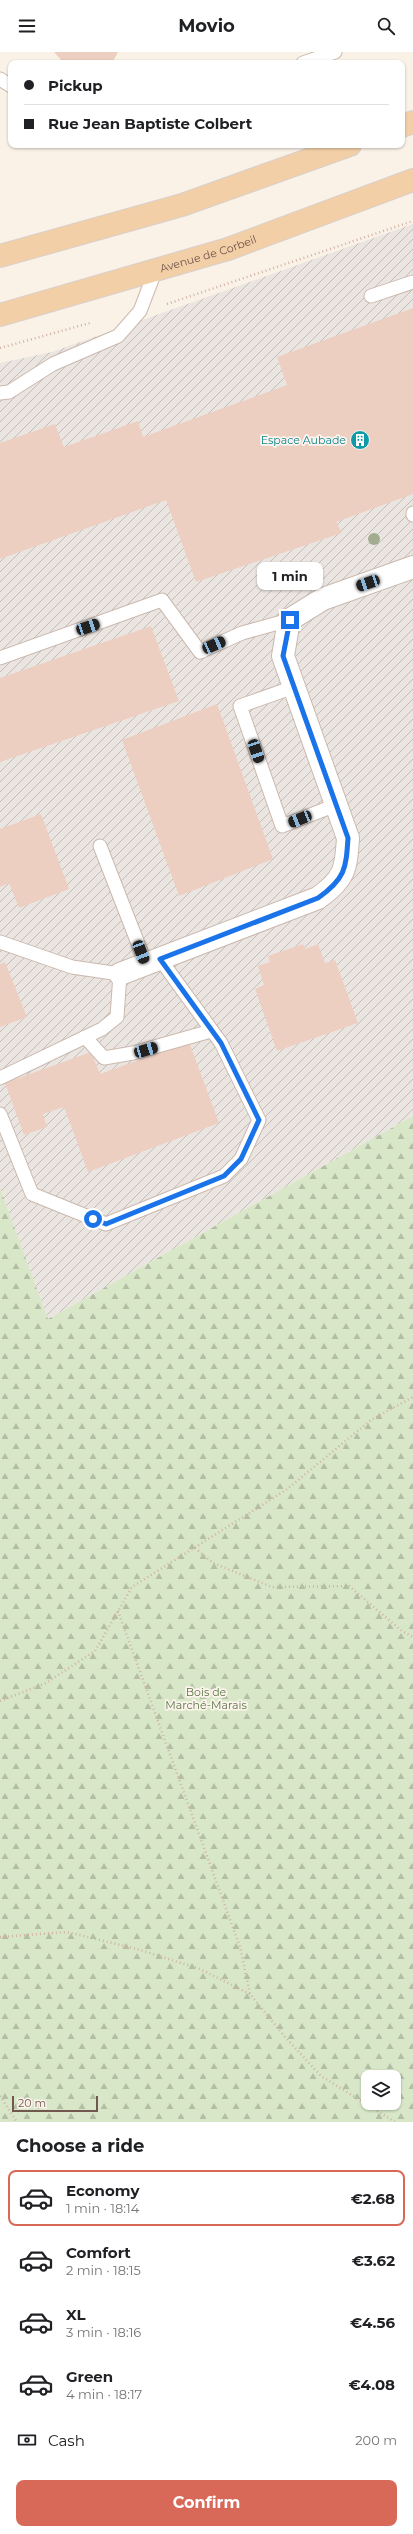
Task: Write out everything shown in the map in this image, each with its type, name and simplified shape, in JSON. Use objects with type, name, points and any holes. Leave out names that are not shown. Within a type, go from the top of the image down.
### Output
[{"type":"main road","points":[[0,256],[182,205],[342,148]]},
{"type":"main road","name":"Avenue de Corbeil","points":[[0,314],[228,249],[413,180]]},
{"type":"street","points":[[120,974],[318,898],[333,888],[346,868],[348,838],[283,656],[290,620],[323,599],[413,567]]},
{"type":"lane","points":[[312,60],[335,52]]},
{"type":"lane","points":[[0,393],[9,392],[53,364],[118,336],[140,311],[156,270]]},
{"type":"lane","points":[[371,296],[413,282]]},
{"type":"lane","points":[[0,658],[162,600],[200,652],[242,633],[290,620]]},
{"type":"lane","points":[[294,687],[240,706],[282,826],[336,805]]},
{"type":"lane","points":[[0,1114],[32,1194],[106,1224],[224,1176],[241,1159],[259,1120],[221,1043],[153,962],[100,846]]},
{"type":"lane","points":[[0,942],[72,967],[120,974],[116,1017],[102,1029],[0,1078]]},
{"type":"lane","points":[[85,1037],[104,1058],[133,1053],[211,1031]]},
{"type":"path","points":[[140,311],[181,300],[413,222]]},
{"type":"path","points":[[0,348],[94,322]]},
{"type":"path","points":[[0,1701],[46,1683],[95,1651],[132,1587],[286,1490],[371,1420],[413,1397]]},
{"type":"path","points":[[195,1548],[213,1563],[272,1588],[349,1586],[402,1631],[413,1637]]},
{"type":"path","points":[[118,1611],[240,1948],[250,1994]]},
{"type":"path","points":[[0,1937],[67,1932],[137,1949],[200,1969],[250,1994],[285,2038],[321,2076],[395,2122]]},
{"type":"path","points":[[0,2096],[17,2122]]},
{"type":"shaded area","points":[[413,224],[413,1116],[48,1319],[0,1188],[0,363],[52,352]]},
{"type":"green space","name":"Bois de Marché-Marais","points":[[413,1116],[413,2122],[0,2122],[0,1188],[48,1319]]},
{"type":"building","points":[[54,52],[118,52],[114,60],[61,60]]},
{"type":"building","points":[[413,308],[413,494],[336,522],[342,533],[196,582],[166,500],[0,559],[0,443],[55,424],[64,447],[138,421],[143,437],[287,385],[277,357]]},
{"type":"building","points":[[151,626],[179,701],[0,762],[0,678]]},
{"type":"building","points":[[217,704],[273,859],[179,896],[122,740]]},
{"type":"building","points":[[41,814],[69,889],[19,908],[9,883],[0,887],[0,829]]},
{"type":"building","points":[[303,944],[305,949],[318,944],[325,963],[335,960],[358,1023],[277,1051],[255,989],[264,985],[258,966],[270,962],[268,956]]},
{"type":"building","points":[[5,962],[27,1017],[0,1027],[0,964]]},
{"type":"building","points":[[189,1042],[219,1123],[88,1172],[64,1107],[43,1114],[47,1127],[24,1135],[5,1083],[91,1052],[100,1074]]},
{"type":"place","name":"Espace Aubade","points":[[360,440]]},
{"type":"route","points":[[93,1219],[106,1224],[224,1176],[241,1159],[259,1120],[221,1043],[160,959],[318,898],[333,888],[346,868],[348,838],[283,656],[290,620]]}]
